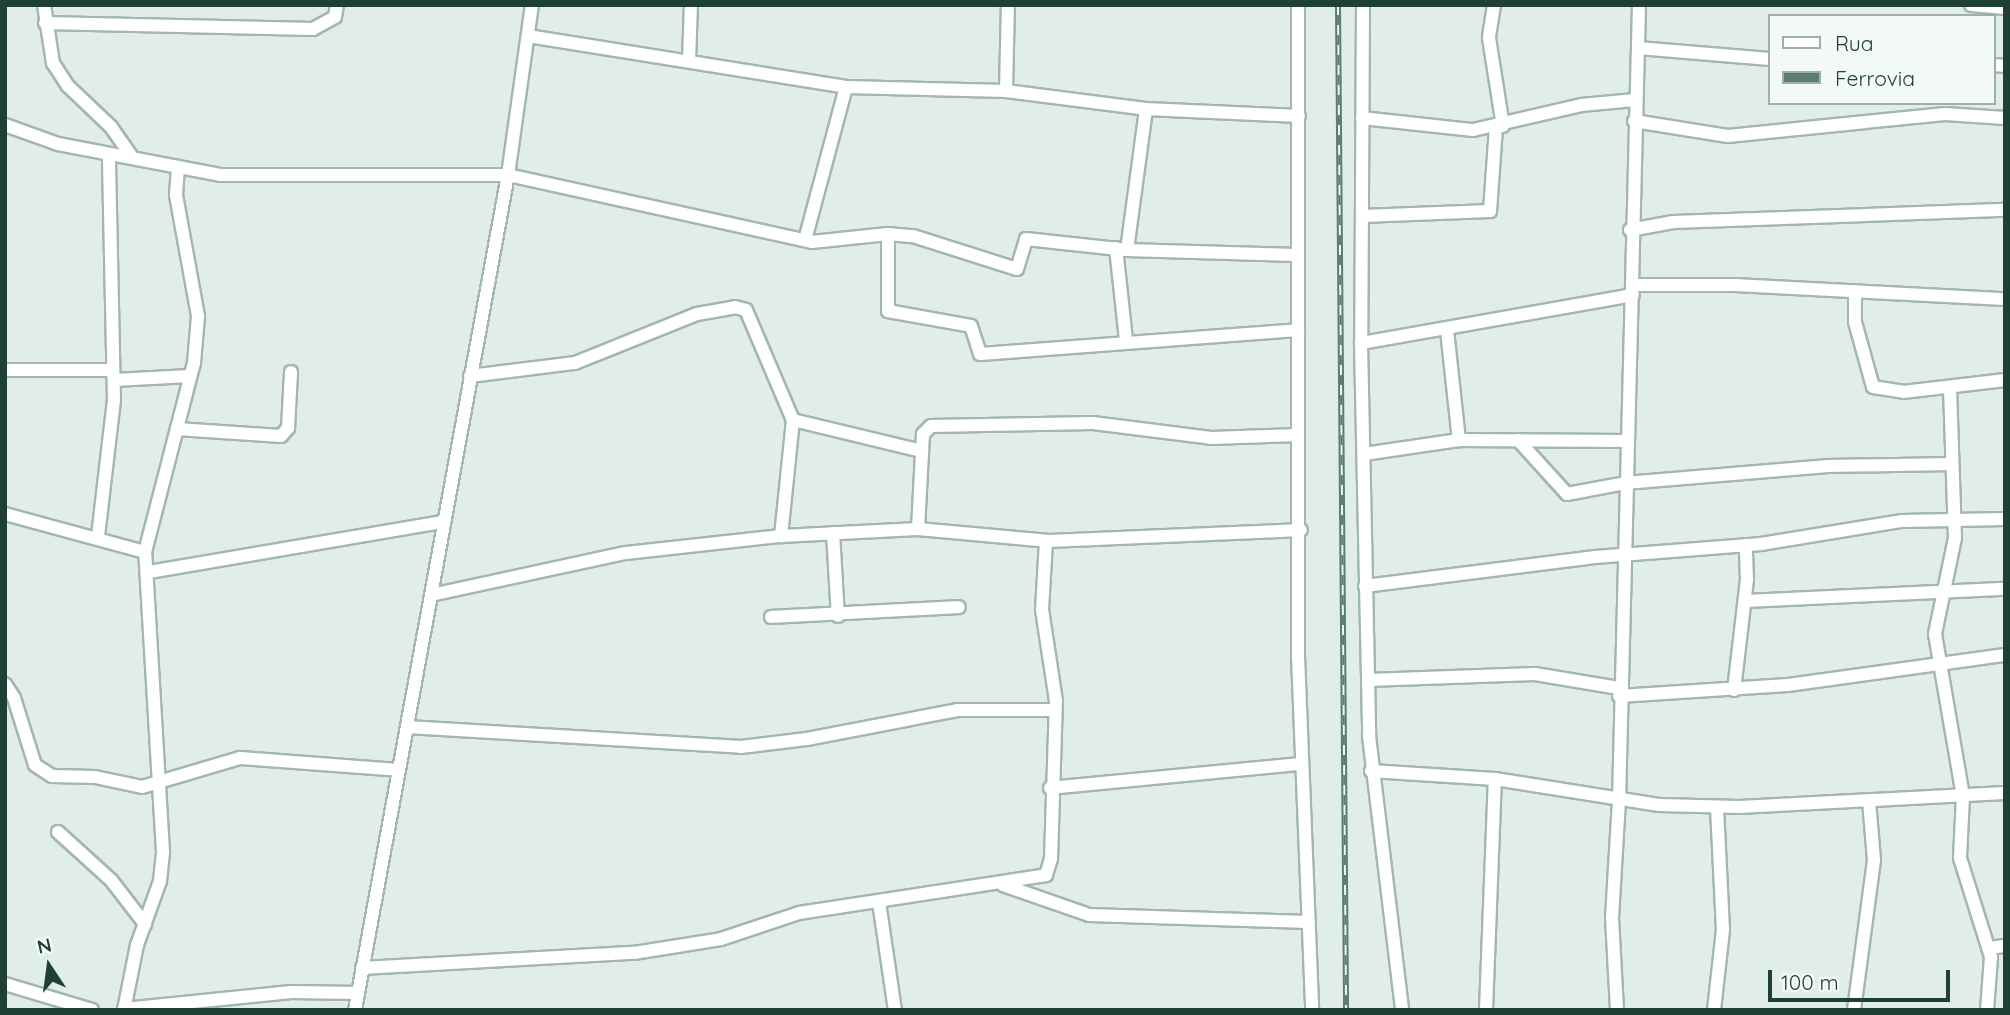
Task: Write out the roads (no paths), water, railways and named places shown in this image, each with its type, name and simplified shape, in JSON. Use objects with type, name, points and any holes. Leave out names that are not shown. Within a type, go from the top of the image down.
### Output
[{"type":"street","points":[[44,5],[53,63],[68,86],[111,127],[131,156]]},
{"type":"street","points":[[45,23],[313,29],[335,17],[338,5]]},
{"type":"street","points":[[355,1010],[508,175],[532,5]]},
{"type":"street","points":[[689,61],[691,5]]},
{"type":"street","points":[[1006,91],[1008,5]]},
{"type":"street","points":[[1298,5],[1296,255],[1301,530],[1300,764],[1312,1010]]},
{"type":"street","points":[[1363,5],[1361,343],[1364,586],[1371,771],[1391,894],[1402,1010]]},
{"type":"street","points":[[1362,216],[1490,211],[1499,127],[1489,38],[1494,5]]},
{"type":"street","points":[[1618,1010],[1612,918],[1619,801],[1622,555],[1632,290],[1630,230],[1639,5]]},
{"type":"street","points":[[1971,5],[2005,8]]},
{"type":"street","points":[[528,36],[846,87],[1006,91],[1146,109],[1299,116]]},
{"type":"street","points":[[1638,48],[1769,59]]},
{"type":"street","points":[[805,240],[846,87]]},
{"type":"street","points":[[1362,118],[1473,130],[1499,127],[1581,105],[1635,100]]},
{"type":"street","points":[[1126,340],[1121,249],[1146,109]]},
{"type":"street","points":[[1634,121],[1728,136],[1945,114],[2005,118]]},
{"type":"street","points":[[5,125],[58,144],[220,175],[508,175],[805,240],[888,234],[912,236],[1017,269],[1026,239],[1121,249],[1296,255]]},
{"type":"street","points":[[98,536],[107,486],[114,375],[109,155]]},
{"type":"street","points":[[178,167],[176,195],[198,316],[190,376],[145,551],[149,572],[163,852],[160,881],[145,924],[124,1009],[291,992],[358,993]]},
{"type":"street","points":[[1630,230],[1673,222],[2005,210]]},
{"type":"street","points":[[888,234],[888,311],[971,326],[980,354],[1126,340],[1298,330]]},
{"type":"street","points":[[1361,343],[1447,330],[1632,290],[1855,291],[2005,299]]},
{"type":"street","points":[[1855,291],[1855,322],[1873,387],[1903,392],[2005,380]]},
{"type":"street","points":[[470,376],[575,363],[697,314],[735,307],[746,310],[793,420],[781,536]]},
{"type":"street","points":[[1447,330],[1459,440]]},
{"type":"street","points":[[5,370],[190,376]]},
{"type":"street","points":[[177,429],[281,436],[288,428],[291,372]]},
{"type":"street","points":[[1950,388],[1955,520],[1945,590],[1935,624],[1938,667],[1963,796],[1960,858],[1993,967],[1987,1010]]},
{"type":"street","points":[[793,420],[922,451]]},
{"type":"street","points":[[918,528],[923,434],[932,426],[1093,423],[1211,438],[1298,435]]},
{"type":"street","points":[[1364,454],[1459,440],[1626,441]]},
{"type":"street","points":[[1518,440],[1567,494],[1625,483],[1828,466],[1952,464]]},
{"type":"street","points":[[5,514],[98,536],[145,551]]},
{"type":"street","points":[[1364,586],[1622,555],[1746,545],[1902,521],[2005,519]]},
{"type":"street","points":[[149,572],[443,522]]},
{"type":"street","points":[[431,595],[626,553],[781,536],[918,528],[1046,541],[1301,530]]},
{"type":"street","points":[[833,533],[838,617]]},
{"type":"street","points":[[362,968],[634,953],[721,939],[799,913],[1003,885],[1050,871],[1050,788],[1055,710],[1042,610],[1046,541]]},
{"type":"street","points":[[1734,690],[1746,601],[1746,545]]},
{"type":"street","points":[[1746,601],[2005,589]]},
{"type":"street","points":[[771,617],[838,617],[959,607]]},
{"type":"street","points":[[1368,680],[1535,674],[1619,692],[1734,690],[1938,667],[2005,654]]},
{"type":"street","points":[[5,684],[40,771],[142,787],[240,758],[399,770]]},
{"type":"street","points":[[407,727],[741,747],[807,739],[957,710],[1055,710]]},
{"type":"street","points":[[1050,788],[1300,764]]},
{"type":"street","points":[[1371,771],[1495,779],[1619,801],[1717,807],[2005,793]]},
{"type":"street","points":[[1486,1010],[1495,779]]},
{"type":"street","points":[[1854,1010],[1874,860],[1869,801]]},
{"type":"street","points":[[1714,1010],[1723,930],[1717,807]]},
{"type":"street","points":[[58,832],[111,880],[145,924]]},
{"type":"street","points":[[1003,885],[1089,915],[1308,922]]},
{"type":"street","points":[[879,902],[895,1010]]},
{"type":"street","points":[[1988,948],[2005,946]]},
{"type":"street","points":[[5,984],[92,1010]]},
{"type":"railway","points":[[1338,5],[1346,1010]]}]
